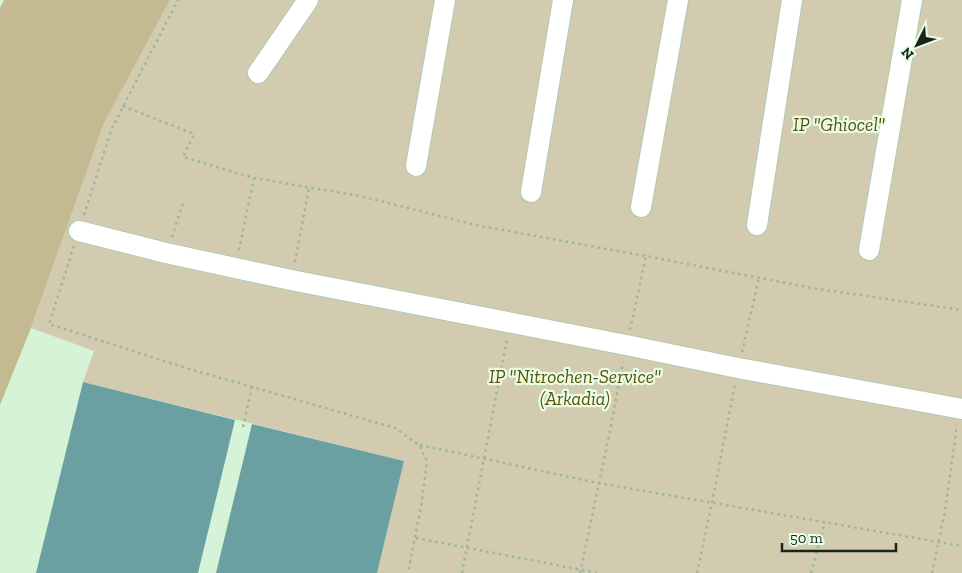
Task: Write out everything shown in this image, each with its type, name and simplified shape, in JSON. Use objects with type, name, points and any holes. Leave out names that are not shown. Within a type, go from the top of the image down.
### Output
[{"type":"street","points":[[258,73],[308,0]]},
{"type":"street","points":[[416,166],[445,0]]},
{"type":"street","points":[[531,192],[563,0]]},
{"type":"street","points":[[641,207],[678,0]]},
{"type":"street","points":[[757,225],[792,0]]},
{"type":"street","points":[[869,250],[912,0]]},
{"type":"street","points":[[79,231],[166,254],[292,280],[738,368],[961,408]]},
{"type":"path","points":[[178,0],[112,128],[49,324],[186,368],[395,428],[419,445],[598,483],[962,546]]},
{"type":"path","points":[[124,106],[194,134],[183,157],[254,178],[360,196],[480,226],[812,288],[962,310]]},
{"type":"path","points":[[235,268],[254,178]]},
{"type":"path","points":[[292,280],[309,188]]},
{"type":"path","points":[[166,254],[183,203]]},
{"type":"path","points":[[580,571],[646,256]]},
{"type":"path","points":[[697,573],[738,368],[759,278]]},
{"type":"path","points":[[462,573],[511,323]]},
{"type":"path","points":[[243,427],[252,387]]},
{"type":"path","points":[[932,573],[945,511],[961,408]]},
{"type":"path","points":[[408,573],[422,501],[427,461],[419,445]]},
{"type":"path","points":[[812,573],[825,522]]},
{"type":"path","points":[[415,538],[598,573]]},
{"type":"green space","name":"IP \"Nitrochen-Service\" (Arkadia)","points":[[170,0],[962,0],[962,573],[377,573],[404,461],[83,382],[94,351],[31,328],[104,123]]},
{"type":"shaded area","points":[[4,0],[170,0],[104,123],[31,328],[0,405],[0,8]]},
{"type":"water","points":[[83,382],[235,420],[198,573],[36,573]]},
{"type":"water","points":[[252,424],[404,461],[377,573],[216,573]]},
{"type":"park label","name":"IP \"Ghiocel\"","points":[[839,124]]}]
